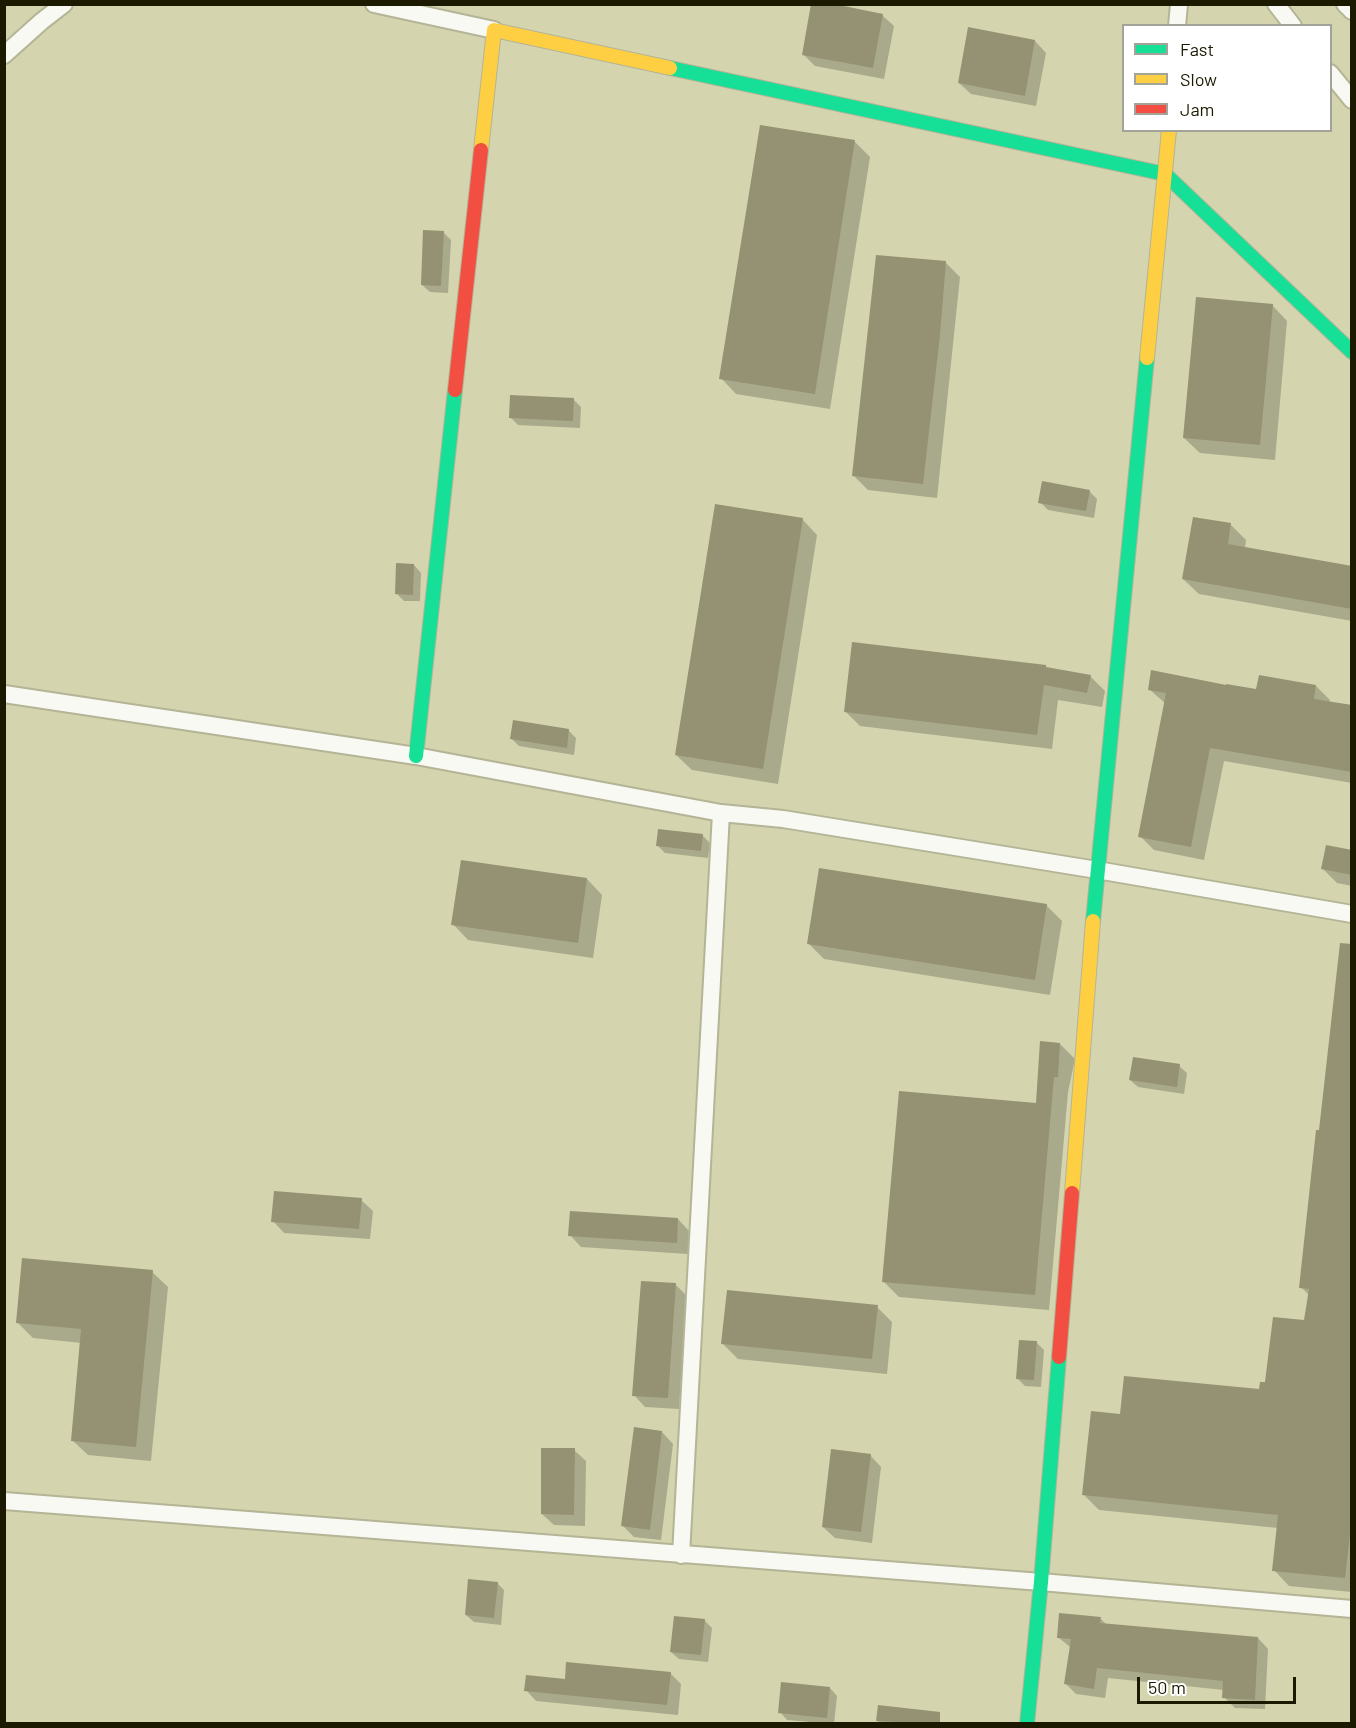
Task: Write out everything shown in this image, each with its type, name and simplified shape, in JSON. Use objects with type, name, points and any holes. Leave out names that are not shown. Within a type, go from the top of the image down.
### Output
[{"type":"street","points":[[4,55],[64,4]]},
{"type":"street","points":[[374,4],[1165,174],[1352,352]]},
{"type":"street","points":[[1177,24],[1179,4]]},
{"type":"street","points":[[1276,4],[1291,24]]},
{"type":"street","points":[[1345,4],[1352,11]]},
{"type":"street","points":[[416,756],[494,30]]},
{"type":"street","points":[[1332,76],[1352,100]]},
{"type":"street","points":[[1027,1724],[1041,1582],[1098,870],[1168,132]]},
{"type":"street","points":[[4,694],[416,756],[721,813],[783,819],[1352,914]]},
{"type":"street","points":[[681,1555],[721,813]]},
{"type":"street","points":[[4,1501],[1041,1582],[1352,1609]]},
{"type":"building","points":[[811,4],[834,4],[883,14],[873,68],[802,55]]},
{"type":"building","points":[[968,27],[1035,40],[1025,96],[958,83]]},
{"type":"building","points":[[760,125],[855,140],[815,394],[719,379]]},
{"type":"building","points":[[423,230],[444,231],[441,286],[421,285]]},
{"type":"building","points":[[876,255],[946,261],[923,484],[852,476]]},
{"type":"building","points":[[1196,297],[1273,304],[1260,445],[1183,438]]},
{"type":"building","points":[[510,395],[574,398],[573,421],[509,418]]},
{"type":"building","points":[[1042,481],[1090,490],[1086,511],[1038,503]]},
{"type":"building","points":[[715,504],[803,518],[763,769],[675,755]]},
{"type":"building","points":[[1193,517],[1231,523],[1228,544],[1352,566],[1352,609],[1182,579]]},
{"type":"building","points":[[396,563],[414,564],[413,595],[395,594]]},
{"type":"building","points":[[852,642],[1046,665],[1046,667],[1091,675],[1087,693],[1044,685],[1037,735],[844,712]]},
{"type":"building","points":[[1151,670],[1256,689],[1259,675],[1316,685],[1314,699],[1352,705],[1352,772],[1210,748],[1191,847],[1138,837],[1166,693],[1148,690]]},
{"type":"building","points":[[513,720],[569,729],[567,748],[510,739]]},
{"type":"building","points":[[658,829],[703,834],[701,851],[656,846]]},
{"type":"building","points":[[1326,845],[1352,850],[1352,875],[1321,869]]},
{"type":"building","points":[[461,860],[587,878],[578,943],[451,925]]},
{"type":"building","points":[[819,868],[1047,904],[1035,980],[807,944]]},
{"type":"building","points":[[1340,943],[1352,944],[1352,1518],[1345,1578],[1272,1571],[1278,1515],[1082,1495],[1091,1411],[1120,1414],[1124,1376],[1259,1389],[1260,1382],[1265,1382],[1273,1317],[1304,1320],[1309,1289],[1299,1288]]},
{"type":"building","points":[[1040,1041],[1060,1043],[1058,1077],[1054,1077],[1035,1295],[882,1282],[899,1091],[1036,1103]]},
{"type":"building","points":[[1133,1057],[1180,1064],[1177,1087],[1129,1080]]},
{"type":"building","points":[[274,1191],[362,1198],[359,1229],[271,1222]]},
{"type":"building","points":[[570,1211],[678,1218],[677,1243],[568,1236]]},
{"type":"building","points":[[22,1258],[153,1270],[136,1447],[71,1441],[81,1329],[16,1323]]},
{"type":"building","points":[[641,1281],[676,1283],[668,1398],[632,1396]]},
{"type":"building","points":[[727,1290],[878,1305],[872,1359],[721,1344]]},
{"type":"building","points":[[1019,1340],[1037,1341],[1034,1380],[1016,1379]]},
{"type":"building","points":[[634,1427],[662,1431],[650,1530],[621,1526]]},
{"type":"building","points":[[541,1448],[575,1448],[574,1515],[541,1514]]},
{"type":"building","points":[[831,1449],[871,1454],[861,1532],[822,1527]]},
{"type":"building","points":[[468,1579],[498,1582],[494,1618],[465,1615]]},
{"type":"building","points":[[1059,1613],[1101,1617],[1100,1623],[1258,1637],[1255,1700],[1222,1698],[1223,1681],[1097,1668],[1094,1689],[1064,1684],[1071,1639],[1057,1638]]},
{"type":"building","points":[[674,1616],[705,1619],[701,1655],[670,1652]]},
{"type":"building","points":[[566,1662],[671,1672],[667,1705],[524,1691],[526,1675],[565,1679]]},
{"type":"building","points":[[781,1682],[830,1687],[827,1718],[778,1713]]},
{"type":"building","points":[[878,1705],[940,1712],[940,1724],[876,1721]]},
{"type":"traffic: fast","points":[[670,68],[1165,174],[1352,352]]},
{"type":"traffic: fast","points":[[1093,921],[1147,358]]},
{"type":"traffic: fast","points":[[416,756],[455,390]]},
{"type":"traffic: fast","points":[[1027,1724],[1059,1357]]},
{"type":"traffic: slow","points":[[481,150],[494,30],[670,68]]},
{"type":"traffic: slow","points":[[1147,358],[1169,132]]},
{"type":"traffic: slow","points":[[1072,1193],[1093,921]]},
{"type":"traffic: jam","points":[[455,390],[481,150]]},
{"type":"traffic: jam","points":[[1059,1357],[1072,1193]]}]
